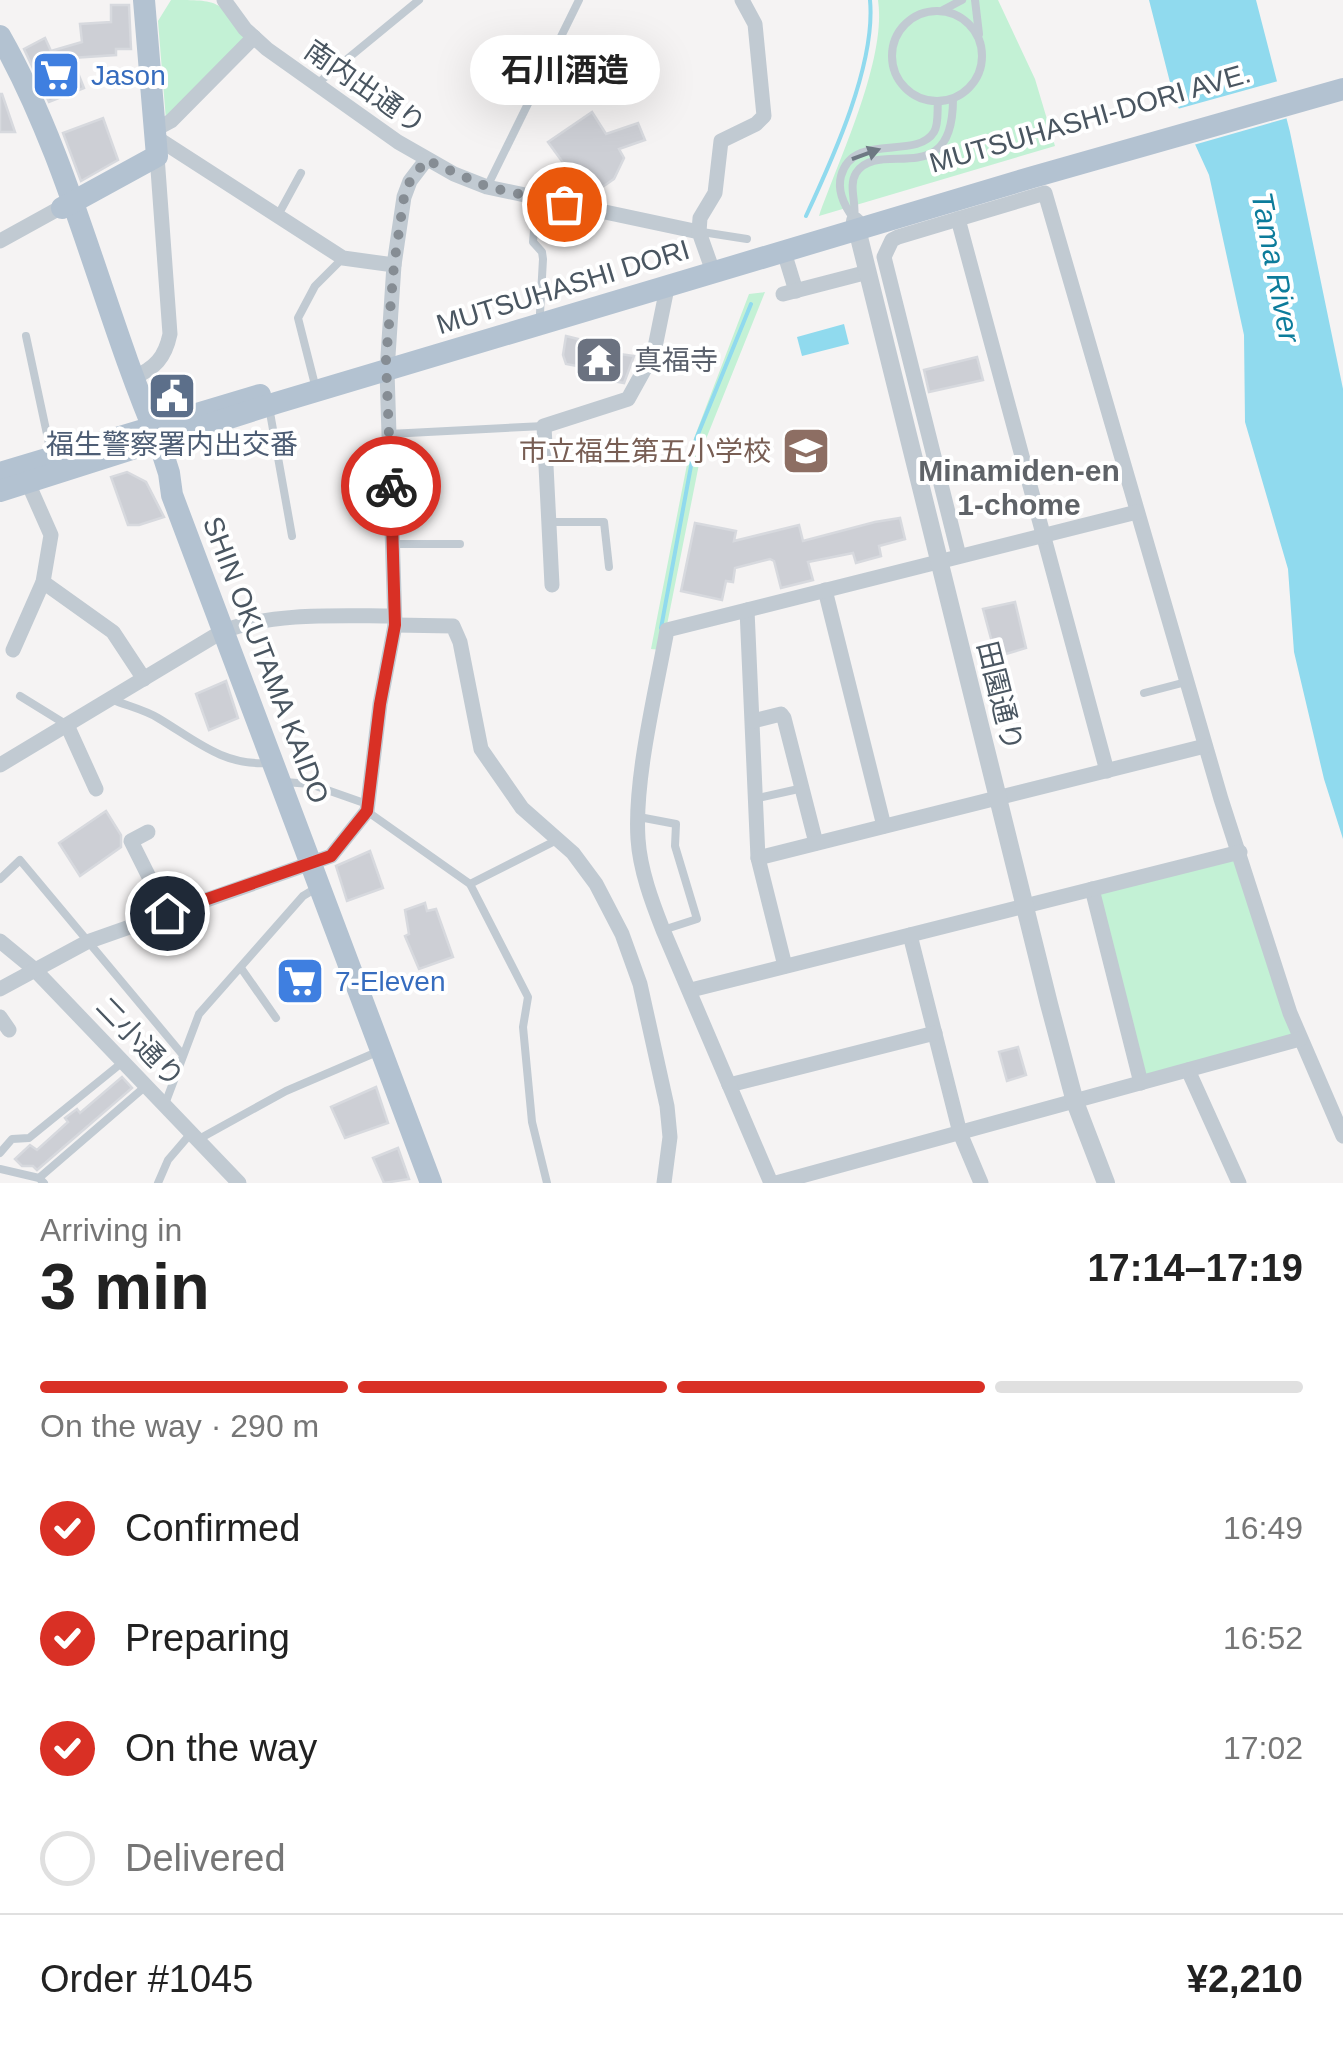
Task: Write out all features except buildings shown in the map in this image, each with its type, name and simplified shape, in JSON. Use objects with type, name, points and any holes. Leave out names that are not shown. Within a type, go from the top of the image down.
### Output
[{"type":"main road","points":[[65,206],[156,141],[144,0]]},
{"type":"main road","name":"SHIN OKUTAMA KAIDO","points":[[0,36],[27,90],[149,437],[169,473],[172,495],[431,1183]]},
{"type":"main road","name":"SHIN OKUTAMA KAIDO","points":[[0,65],[65,206],[133,378],[149,437]]},
{"type":"main road","name":"MUTSUHASHI-DORI AVE.","points":[[856,225],[1343,76]]},
{"type":"main road","name":"MUTSUHASHI-DORI AVE.","points":[[1070,160],[1343,89]]},
{"type":"main road","name":"MUTSUHASHI DORI","points":[[1,474],[28,484],[149,437],[268,399],[668,288],[856,225]]},
{"type":"main road","name":"MUTSUHASHI DORI","points":[[268,399],[314,381],[386,366],[540,313],[856,225]]},
{"type":"main road","name":"MUTSUHASHI DORI","points":[[1,474],[52,458],[149,437]]},
{"type":"street","name":"南内出通り","points":[[224,0],[254,37],[426,160],[488,187],[699,232]]},
{"type":"street","points":[[710,263],[698,224],[714,193],[720,141],[756,124],[764,116],[756,24],[742,0]]},
{"type":"street","points":[[133,378],[150,371],[167,351],[170,334],[156,141],[254,37]]},
{"type":"street","points":[[156,141],[343,258],[394,265]]},
{"type":"street","points":[[0,989],[87,942],[331,856],[367,808],[395,621],[386,366],[394,265],[404,197],[410,181],[426,160]]},
{"type":"street","points":[[959,556],[884,258],[892,240],[898,237],[1045,193],[1206,746],[1300,1039],[1343,1136]]},
{"type":"street","points":[[0,241],[65,206]]},
{"type":"street","points":[[958,219],[1107,771]]},
{"type":"street","name":"田園通り","points":[[856,225],[1076,1102],[1106,1183]]},
{"type":"street","points":[[784,252],[790,293],[868,272]]},
{"type":"street","points":[[552,585],[544,426],[628,399],[654,352],[668,288]]},
{"type":"street","points":[[12,650],[43,582],[51,535],[28,484]]},
{"type":"street","points":[[1138,512],[667,630],[639,817],[638,842],[652,901],[774,1183],[1300,1039]]},
{"type":"street","points":[[43,582],[113,632],[144,679]]},
{"type":"street","points":[[825,590],[884,826]]},
{"type":"street","points":[[746,610],[758,858],[785,966]]},
{"type":"street","points":[[0,765],[223,631],[243,624],[330,616],[453,626],[460,642],[480,749],[522,808],[559,839],[596,884],[622,934],[640,984],[668,1106],[670,1137],[664,1183]]},
{"type":"street","points":[[752,721],[781,714],[784,718],[816,843]]},
{"type":"street","points":[[66,725],[96,789]]},
{"type":"street","points":[[758,858],[1206,746]]},
{"type":"street","points":[[148,832],[131,841],[167,913]]},
{"type":"street","points":[[691,990],[1240,852]]},
{"type":"street","points":[[1092,889],[1141,1083]]},
{"type":"street","points":[[910,934],[960,1132],[981,1183]]},
{"type":"street","name":"二小通り","points":[[0,942],[34,969],[239,1183]]},
{"type":"street","points":[[729,1084],[935,1033]]},
{"type":"street","points":[[1188,1070],[1240,1183]]},
{"type":"lane","points":[[316,84],[419,0]]},
{"type":"lane","points":[[488,187],[580,0]]},
{"type":"lane","points":[[962,0],[943,10],[916,16],[902,27],[892,54],[893,68],[901,84],[919,97],[953,99],[970,86],[979,72],[982,56],[975,0]]},
{"type":"lane","points":[[943,10],[968,22],[979,34]]},
{"type":"lane","points":[[856,225],[857,204],[852,184],[857,172],[866,164],[915,158],[937,150],[949,134],[953,99]]},
{"type":"lane","points":[[856,225],[840,188],[847,163],[862,152],[926,140],[937,126],[938,101]]},
{"type":"lane","points":[[276,218],[302,172]]},
{"type":"lane","points":[[537,198],[533,242],[543,259],[540,313]]},
{"type":"lane","points":[[699,232],[747,239]]},
{"type":"lane","points":[[314,381],[298,318],[315,286],[343,258]]},
{"type":"lane","points":[[26,336],[52,458]]},
{"type":"lane","points":[[268,399],[292,536]]},
{"type":"lane","points":[[389,434],[544,426]]},
{"type":"lane","points":[[548,522],[604,522],[608,567]]},
{"type":"lane","points":[[393,544],[460,544]]},
{"type":"lane","points":[[1144,693],[1186,682]]},
{"type":"lane","points":[[20,696],[66,725]]},
{"type":"lane","points":[[109,699],[156,716],[208,750],[310,784],[367,808],[470,884],[528,997],[523,1028],[532,1122],[546,1183]]},
{"type":"lane","points":[[754,798],[803,788]]},
{"type":"lane","points":[[639,817],[676,824],[675,846],[698,919],[663,930]]},
{"type":"lane","points":[[470,884],[559,839]]},
{"type":"lane","points":[[0,879],[20,860],[182,1054]]},
{"type":"lane","points":[[166,1104],[199,1014],[302,896],[320,886]]},
{"type":"lane","points":[[241,968],[276,1018]]},
{"type":"lane","points":[[158,1183],[168,1160],[196,1136],[381,1050]]},
{"type":"lane","points":[[0,1154],[12,1139],[29,1138],[124,1061]]},
{"type":"lane","points":[[0,1169],[41,1181],[146,1085]]},
{"type":"green space","points":[[171,0],[217,5],[248,37],[166,120],[158,21]]},
{"type":"green space","points":[[878,0],[998,0],[1035,79],[1055,146],[819,216],[869,79],[879,24]]},
{"type":"green space","points":[[765,292],[702,449],[662,650],[651,649],[690,449],[749,294]]},
{"type":"green space","points":[[1237,855],[1296,1034],[1146,1078],[1099,890]]},
{"type":"water","name":"Tama River","points":[[1149,0],[1256,0],[1290,132],[1343,389],[1343,839],[1324,779],[1294,652],[1288,569],[1245,422],[1244,335],[1209,175],[1174,98]]},
{"type":"water","points":[[844,324],[849,344],[802,356],[797,337]]},
{"type":"pier","points":[[1282,80],[1291,117],[1190,146],[1174,110]]},
{"type":"waterway","points":[[806,216],[860,81],[870,25],[870,0]]},
{"type":"waterway","points":[[661,628],[696,439],[751,304]]},
{"type":"way so far","points":[[391,486],[386,360],[394,265],[410,181],[426,160],[488,187],[564,204]]},
{"type":"place","name":"Jason","points":[[56,75]]},
{"type":"place","name":"石川酒造","points":[[564,204]]},
{"type":"place","name":"真福寺","points":[[599,360]]},
{"type":"place","name":"福生警察署内出交番","points":[[172,396]]},
{"type":"place","name":"市立福生第五小学校","points":[[806,451]]},
{"type":"place","name":"7-Eleven","points":[[300,981]]},
{"type":"district","name":"Minamiden-en 1-chome","points":[[1019,487]]},
{"type":"route","points":[[167,913],[331,856],[367,811],[380,704],[395,625],[391,486]]}]
